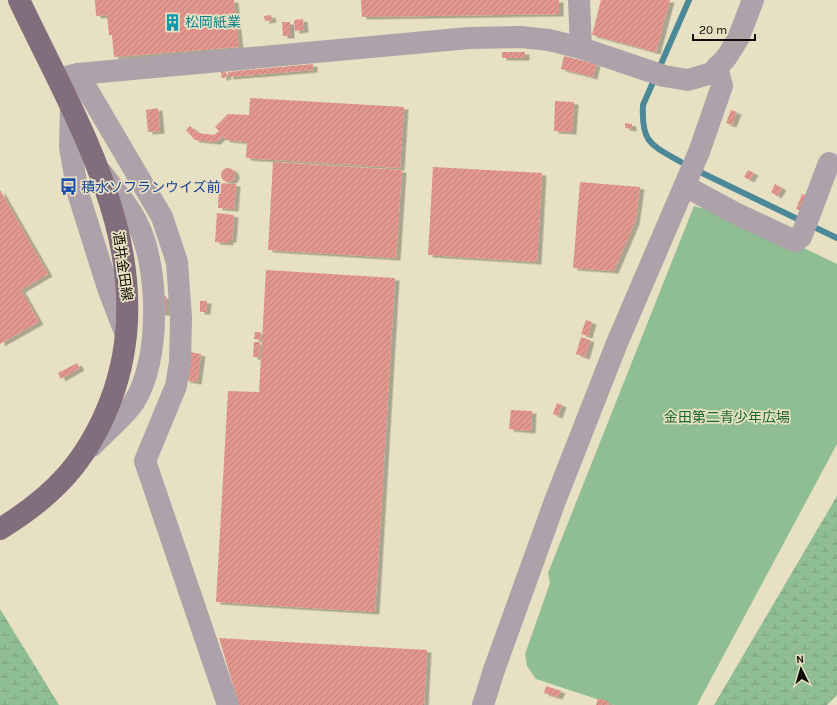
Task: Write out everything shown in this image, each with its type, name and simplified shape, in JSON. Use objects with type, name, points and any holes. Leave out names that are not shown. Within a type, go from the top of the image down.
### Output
[{"type":"main road","name":"酒井金田線","points":[[0,529],[27,512],[50,492],[69,473],[88,450],[102,422],[115,389],[127,338],[129,307],[124,254],[110,201],[71,106],[69,77],[19,0]]},
{"type":"street","points":[[579,0],[581,48]]},
{"type":"street","points":[[228,705],[145,461],[176,386],[180,362],[181,318],[177,262],[162,217],[69,77],[469,38],[521,37],[549,40],[581,48],[658,74],[688,80],[712,73],[726,58],[738,39],[753,0]]},
{"type":"street","points":[[483,705],[494,670],[558,493],[617,343],[685,186],[722,86],[718,67]]},
{"type":"street","points":[[71,106],[70,147],[78,193],[108,288],[127,338]]},
{"type":"street","points":[[685,186],[735,213],[795,241],[801,237],[828,163]]},
{"type":"street","points":[[88,450],[134,402],[146,372],[150,354],[154,315],[152,274],[140,227],[130,209],[97,168]]},
{"type":"green space","name":"金田第二青少年広場","points":[[694,206],[748,221],[837,264],[837,444],[697,705],[615,705],[536,679],[527,666],[525,654],[550,583],[548,573]]},
{"type":"green space","points":[[837,496],[837,695],[827,705],[714,705]]},
{"type":"green space","points":[[0,609],[59,705],[0,705]]},
{"type":"building","name":"松岡紙業","points":[[95,0],[234,0],[239,47],[114,57],[112,35],[109,35],[107,15],[96,16]]},
{"type":"building","points":[[361,0],[559,0],[559,14],[362,17]]},
{"type":"building","points":[[601,0],[670,0],[656,52],[592,35]]},
{"type":"building","points":[[271,15],[272,20],[265,21],[264,16]]},
{"type":"building","points":[[303,19],[304,30],[295,31],[294,20]]},
{"type":"building","points":[[282,22],[290,22],[290,36],[283,36]]},
{"type":"building","points":[[502,52],[525,52],[525,58],[502,58]]},
{"type":"building","points":[[564,56],[596,64],[593,77],[561,69]]},
{"type":"building","points":[[313,64],[313,70],[229,77],[228,72]]},
{"type":"building","points":[[226,71],[227,77],[222,78],[221,72]]},
{"type":"building","points":[[250,98],[404,107],[400,168],[246,158],[247,142],[226,140],[223,136],[216,142],[195,140],[186,130],[190,126],[198,133],[214,135],[219,131],[215,127],[228,114],[249,115]]},
{"type":"building","points":[[555,101],[574,102],[572,132],[554,131]]},
{"type":"building","points":[[158,108],[160,131],[148,132],[146,110]]},
{"type":"building","points":[[731,110],[737,112],[732,125],[726,123]]},
{"type":"building","points":[[625,123],[632,124],[632,129],[625,128]]},
{"type":"building","points":[[273,162],[402,170],[396,258],[268,250]]},
{"type":"building","points":[[433,167],[542,173],[537,262],[428,255]]},
{"type":"building","points":[[225,168],[231,168],[235,172],[235,178],[231,182],[225,182],[221,178],[221,172]]},
{"type":"building","points":[[748,170],[754,173],[750,180],[744,177]]},
{"type":"building","points":[[580,182],[640,187],[635,222],[614,271],[573,268]]},
{"type":"building","points":[[219,183],[236,184],[234,209],[218,208]]},
{"type":"building","points":[[775,184],[782,188],[777,196],[771,192]]},
{"type":"building","points":[[0,190],[48,274],[21,290],[39,322],[0,344]]},
{"type":"building","points":[[802,194],[808,196],[801,211],[796,209]]},
{"type":"building","points":[[217,213],[234,215],[232,240],[229,240],[229,243],[215,242]]},
{"type":"building","points":[[266,270],[395,278],[375,612],[216,602],[228,391],[259,392]]},
{"type":"building","points":[[160,296],[166,296],[166,313],[160,313]]},
{"type":"building","points":[[200,301],[207,301],[206,312],[200,312]]},
{"type":"building","points":[[586,320],[592,322],[588,336],[581,334]]},
{"type":"building","points":[[255,332],[261,332],[260,340],[254,339]]},
{"type":"building","points":[[581,337],[590,340],[585,357],[576,354]]},
{"type":"building","points":[[254,342],[260,342],[259,357],[253,357]]},
{"type":"building","points":[[189,352],[201,354],[197,382],[185,380]]},
{"type":"building","points":[[77,363],[80,368],[61,379],[58,373]]},
{"type":"building","points":[[557,403],[562,405],[558,416],[553,414]]},
{"type":"building","points":[[511,410],[532,411],[531,431],[509,429]]},
{"type":"building","points":[[219,638],[427,650],[424,705],[239,705]]},
{"type":"building","points":[[546,686],[561,691],[558,697],[544,693]]},
{"type":"building","points":[[598,698],[609,702],[608,705],[596,705]]},
{"type":"waterway","points":[[681,162],[655,147],[650,141],[644,128],[643,105],[689,0]]},
{"type":"waterway","points":[[698,171],[837,238]]},
{"type":"place","name":"松岡紙業","points":[[172,22]]},
{"type":"place","name":"積水ソフランウイズ前","points":[[68,187]]}]
